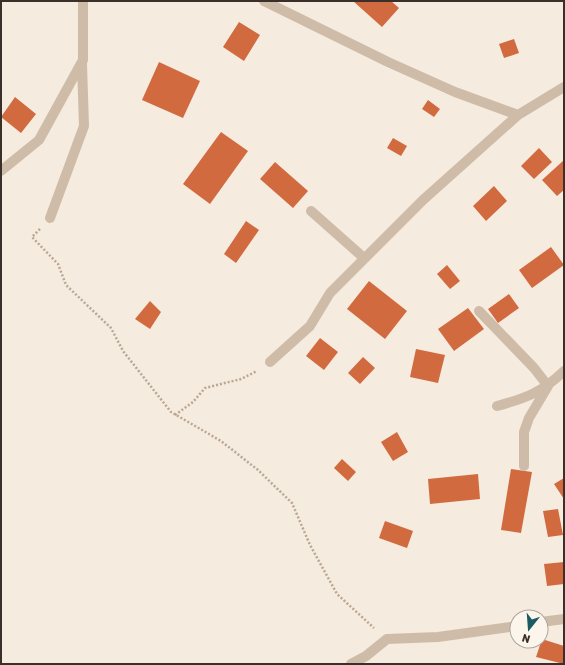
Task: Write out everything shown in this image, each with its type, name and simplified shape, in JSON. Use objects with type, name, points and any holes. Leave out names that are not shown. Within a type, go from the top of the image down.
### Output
[{"type":"street","points":[[1,171],[39,140],[84,60],[83,1]]},
{"type":"street","points":[[264,1],[388,62],[455,92],[518,115]]},
{"type":"street","points":[[50,218],[84,126],[82,63]]},
{"type":"street","points":[[270,362],[310,326],[330,293],[424,200],[518,115],[564,87]]},
{"type":"street","points":[[311,211],[364,258]]},
{"type":"street","points":[[479,311],[534,368],[548,386]]},
{"type":"street","points":[[497,406],[524,399],[548,386],[564,371]]},
{"type":"street","points":[[524,466],[524,432],[529,418],[548,386]]},
{"type":"street","points":[[549,621],[564,619]]},
{"type":"street","points":[[351,664],[366,656],[387,639],[438,637],[509,627]]},
{"type":"path","points":[[50,218],[32,238],[58,264],[66,285],[111,328],[123,352],[162,402],[175,415],[221,441],[258,470],[292,503],[310,545],[337,594],[387,639]]},
{"type":"path","points":[[175,415],[193,402],[205,388],[241,379],[263,368],[270,362]]},
{"type":"building","points":[[353,1],[391,1],[399,8],[382,27]]},
{"type":"building","points":[[239,22],[260,35],[244,61],[223,47]]},
{"type":"building","points":[[514,39],[519,53],[504,58],[499,44]]},
{"type":"building","points":[[159,62],[200,81],[183,118],[142,100]]},
{"type":"building","points":[[15,97],[36,114],[21,133],[1,117]]},
{"type":"building","points":[[428,100],[440,109],[434,117],[422,109]]},
{"type":"building","points":[[221,132],[248,151],[210,204],[183,184]]},
{"type":"building","points":[[393,138],[407,146],[401,156],[387,148]]},
{"type":"building","points":[[539,148],[552,162],[534,179],[521,166]]},
{"type":"building","points":[[564,160],[564,190],[557,196],[542,180]]},
{"type":"building","points":[[275,162],[308,191],[293,208],[260,179]]},
{"type":"building","points":[[494,186],[507,201],[486,221],[473,206]]},
{"type":"building","points":[[246,221],[259,230],[236,263],[224,254]]},
{"type":"building","points":[[551,247],[564,265],[532,288],[519,270]]},
{"type":"building","points":[[447,265],[460,281],[450,289],[437,274]]},
{"type":"building","points":[[369,281],[407,311],[385,339],[347,309]]},
{"type":"building","points":[[509,294],[519,308],[498,323],[488,309]]},
{"type":"building","points":[[150,301],[161,312],[150,329],[135,319]]},
{"type":"building","points":[[468,308],[484,329],[454,351],[438,329]]},
{"type":"building","points":[[320,338],[338,352],[324,370],[306,356]]},
{"type":"building","points":[[416,349],[445,355],[438,383],[410,377]]},
{"type":"building","points":[[363,357],[375,368],[360,384],[348,373]]},
{"type":"building","points":[[397,432],[408,452],[393,461],[381,442]]},
{"type":"building","points":[[342,459],[356,472],[348,481],[334,468]]},
{"type":"building","points":[[511,469],[532,472],[521,533],[501,530]]},
{"type":"building","points":[[478,474],[480,499],[430,504],[428,479]]},
{"type":"building","points":[[564,478],[564,499],[554,484]]},
{"type":"building","points":[[558,509],[563,535],[548,537],[543,511]]},
{"type":"building","points":[[385,521],[413,531],[407,548],[379,538]]},
{"type":"building","points":[[564,562],[564,584],[547,586],[544,564]]},
{"type":"building","points":[[549,641],[564,646],[564,664],[536,657],[539,649],[549,649]]}]
